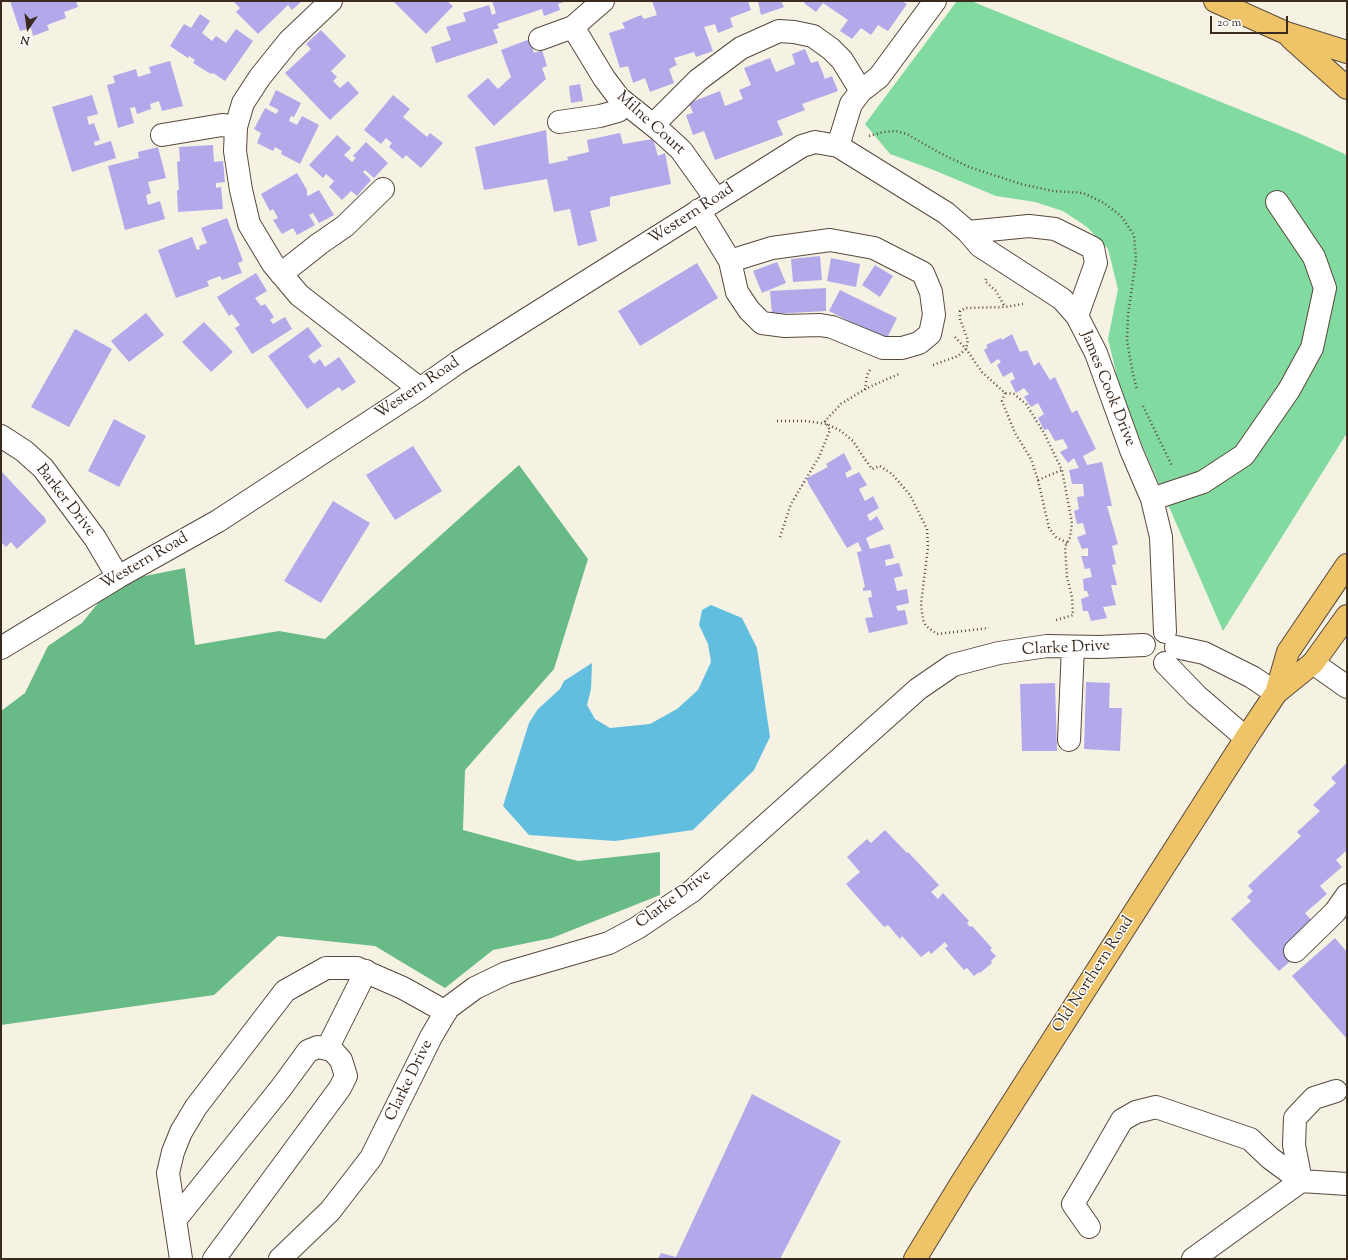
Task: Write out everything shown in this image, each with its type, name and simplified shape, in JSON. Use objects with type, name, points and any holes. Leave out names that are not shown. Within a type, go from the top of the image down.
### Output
[{"type":"main road","points":[[1215,1],[1286,33],[1347,52]]},
{"type":"main road","points":[[1286,33],[1347,40]]},
{"type":"main road","points":[[1286,33],[1347,73]]},
{"type":"main road","points":[[1286,33],[1347,88]]},
{"type":"main road","name":"Old Northern Road","points":[[1276,693],[1288,652],[1347,565]]},
{"type":"main road","name":"Old Northern Road","points":[[915,1259],[962,1182],[1276,693],[1313,663],[1347,616]]},
{"type":"street","points":[[331,1],[289,41],[260,77],[243,103],[236,127],[235,151],[241,190],[249,224],[272,264],[300,295],[420,389]]},
{"type":"street","points":[[540,39],[573,27],[603,1]]},
{"type":"street","points":[[838,146],[851,104],[861,91],[879,77],[935,1]]},
{"type":"street","name":"Milne Court","points":[[573,27],[604,78],[619,98],[682,150],[708,205],[730,261],[737,292],[749,310],[762,323],[785,326],[820,325],[832,327],[883,348],[902,348],[919,343],[930,334],[932,324]]},
{"type":"street","points":[[653,125],[698,80],[741,48],[779,31],[813,36],[831,48],[842,60],[861,91]]},
{"type":"street","points":[[559,122],[600,116],[618,111],[624,103]]},
{"type":"street","points":[[162,135],[222,125],[236,127]]},
{"type":"street","name":"Western Road","points":[[1,648],[118,577],[218,521],[420,389],[457,363],[802,146],[815,142],[838,146]]},
{"type":"street","name":"James Cook Drive","points":[[838,146],[946,213],[968,232],[980,246],[1062,299],[1077,316],[1096,353],[1131,450],[1152,499],[1161,537],[1169,647]]},
{"type":"street","points":[[281,274],[346,226],[383,189]]},
{"type":"street","points":[[1152,499],[1203,482],[1244,455],[1289,390],[1312,348],[1325,288],[1314,257],[1277,202]]},
{"type":"street","points":[[968,232],[1029,226],[1055,229],[1093,248],[1096,263],[1077,316]]},
{"type":"street","points":[[730,261],[772,248],[830,240],[874,248],[923,273],[931,292],[934,315],[932,324]]},
{"type":"street","name":"Barker Drive","points":[[1,436],[24,451],[43,468],[95,538],[118,577]]},
{"type":"street","name":"Clarke Drive","points":[[280,1259],[330,1211],[371,1158],[431,1038],[448,1008],[475,988],[506,973],[608,943],[637,928],[692,891],[918,689],[953,665],[999,653],[1048,646],[1099,647],[1144,645],[1150,635],[1154,632],[1169,647]]},
{"type":"street","points":[[1069,740],[1073,647]]},
{"type":"street","points":[[1169,647],[1204,653],[1252,677],[1276,693]]},
{"type":"street","points":[[1169,647],[1197,696],[1246,738]]},
{"type":"street","points":[[1313,663],[1347,687]]},
{"type":"street","points":[[1295,951],[1341,919],[1347,895]]},
{"type":"street","points":[[181,1259],[168,1173],[173,1152],[181,1132],[196,1107],[285,991],[326,968],[357,968],[403,988],[446,1012]]},
{"type":"street","points":[[327,1049],[366,972]]},
{"type":"street","points":[[175,1220],[281,1088],[308,1051],[318,1047],[332,1050],[341,1060],[346,1076],[340,1088],[214,1259]]},
{"type":"street","points":[[1301,1181],[1294,1145],[1295,1118],[1314,1098],[1336,1091]]},
{"type":"street","points":[[1089,1227],[1073,1204],[1122,1120],[1136,1112],[1156,1107],[1250,1139],[1270,1158],[1301,1181],[1347,1184]]},
{"type":"street","points":[[1192,1259],[1301,1181]]},
{"type":"path","points":[[932,365],[958,356],[966,349],[968,340],[960,319],[960,311],[966,308],[1005,307],[1025,304]]},
{"type":"path","points":[[932,324],[943,327],[966,349],[982,372],[1005,393],[1014,394],[1026,404],[1044,433],[1062,470],[1072,523],[1070,537],[1065,548],[1067,577],[1072,598],[1073,615],[1055,621]]},
{"type":"path","points":[[780,537],[791,504],[819,457],[830,430],[826,421],[841,404],[873,385],[901,373]]},
{"type":"path","points":[[1005,393],[1002,401],[1015,433],[1031,459],[1038,480],[1049,528],[1056,536],[1067,543]]},
{"type":"path","points":[[777,421],[806,421],[827,424],[853,441],[872,469],[880,466],[892,474],[910,495],[927,529],[928,547],[921,604],[923,620],[926,626],[938,634],[992,628]]},
{"type":"path","points":[[1038,480],[1062,470]]},
{"type":"green space","points":[[957,1],[971,1],[1300,134],[1345,154],[1347,157],[1347,433],[1223,631],[1123,401],[1108,339],[1118,289],[1108,249],[1087,227],[1063,211],[1035,202],[996,196],[890,154],[865,124]]},
{"type":"green space","points":[[519,465],[588,559],[554,669],[465,770],[463,830],[578,861],[660,852],[660,895],[552,938],[493,950],[445,988],[375,946],[278,936],[214,995],[1,1025],[1,711],[25,693],[48,646],[82,623],[115,582],[185,568],[195,645],[279,631],[325,639]]},
{"type":"water","points":[[711,605],[742,618],[757,648],[770,737],[754,770],[693,830],[615,841],[529,835],[503,806],[529,723],[538,709],[560,689],[564,681],[592,663],[591,689],[587,705],[595,719],[610,728],[650,724],[677,709],[698,690],[711,662],[708,644],[699,625],[702,610]]},
{"type":"building","points":[[10,1],[76,1],[78,7],[64,12],[66,18],[47,25],[49,30],[33,36],[31,28],[20,31]]},
{"type":"building","points":[[233,1],[302,1],[292,10],[288,5],[258,34],[236,12],[240,8]]},
{"type":"building","points":[[393,1],[447,1],[453,6],[426,34]]},
{"type":"building","points":[[492,1],[567,1],[558,4],[560,10],[544,16],[542,9],[497,24],[499,28],[493,30],[498,43],[436,63],[431,47],[451,40],[446,27],[466,21],[463,13],[489,5],[492,15],[496,13]]},
{"type":"building","points":[[652,1],[748,1],[751,10],[730,18],[733,27],[718,33],[715,24],[704,27],[713,51],[696,57],[694,52],[674,58],[677,65],[669,69],[674,83],[650,92],[645,78],[633,83],[628,66],[620,68],[609,33],[625,28],[622,23],[641,15],[644,19],[657,15]]},
{"type":"building","points":[[758,1],[781,1],[784,7],[761,15]]},
{"type":"building","points":[[805,1],[902,1],[907,4],[888,31],[878,25],[871,35],[861,28],[852,39],[840,31],[848,20],[823,3],[816,12],[804,3]]},
{"type":"building","points":[[200,14],[210,21],[202,33],[212,41],[216,36],[226,43],[236,29],[253,41],[225,81],[193,63],[195,60],[189,56],[188,58],[170,46],[184,24],[191,28]]},
{"type":"building","points":[[321,30],[346,56],[331,71],[337,77],[333,81],[340,88],[348,81],[359,93],[330,120],[285,73],[311,49],[306,44]]},
{"type":"building","points":[[530,39],[534,53],[542,50],[547,66],[542,68],[546,79],[494,126],[467,96],[488,78],[498,89],[511,77],[501,50]]},
{"type":"building","points":[[805,49],[811,63],[818,61],[825,79],[832,76],[838,91],[802,104],[805,110],[777,121],[783,135],[715,160],[704,131],[693,135],[686,115],[693,113],[689,103],[720,91],[725,106],[743,99],[739,90],[751,85],[744,68],[770,58],[776,72],[795,64],[792,54]]},
{"type":"building","points":[[170,61],[183,106],[162,111],[159,101],[150,104],[151,109],[137,114],[135,107],[130,108],[134,123],[118,128],[107,85],[115,83],[113,76],[136,69],[138,77],[151,73],[149,67]]},
{"type":"building","points":[[580,84],[583,101],[571,103],[569,86]]},
{"type":"building","points":[[276,90],[301,103],[294,117],[291,116],[289,121],[297,125],[302,116],[319,125],[300,164],[281,154],[282,151],[275,147],[273,151],[257,143],[261,133],[254,129],[265,108],[276,114],[279,110],[269,105]]},
{"type":"building","points":[[92,95],[98,114],[87,117],[89,125],[94,123],[100,140],[94,142],[95,146],[111,141],[116,158],[72,172],[52,107]]},
{"type":"building","points":[[393,95],[410,109],[403,117],[427,137],[430,133],[443,143],[421,168],[406,155],[403,159],[389,147],[392,143],[386,138],[381,144],[364,130]]},
{"type":"building","points":[[546,130],[549,164],[568,160],[567,157],[589,152],[587,140],[620,133],[623,144],[653,139],[658,156],[665,153],[671,184],[610,197],[610,206],[590,211],[597,241],[578,246],[570,209],[554,212],[547,179],[484,190],[475,147]]},
{"type":"building","points":[[337,135],[351,148],[344,155],[352,162],[356,158],[353,156],[366,142],[388,163],[374,178],[365,170],[363,172],[371,180],[357,196],[351,191],[342,200],[329,187],[334,181],[326,174],[323,178],[309,165]]},
{"type":"building","points":[[213,145],[214,162],[223,161],[225,182],[216,183],[216,188],[221,187],[223,209],[178,212],[177,190],[179,190],[177,162],[180,161],[179,147]]},
{"type":"building","points":[[158,147],[166,178],[148,182],[151,193],[146,195],[148,205],[160,201],[165,219],[125,230],[108,166],[139,158],[138,152]]},
{"type":"building","points":[[297,173],[307,190],[307,195],[308,196],[319,190],[334,215],[319,223],[313,213],[309,215],[315,225],[297,235],[293,228],[282,234],[273,220],[278,218],[273,209],[270,211],[261,194]]},
{"type":"building","points":[[227,218],[243,261],[238,263],[242,273],[222,280],[220,276],[207,281],[209,286],[176,298],[158,250],[192,237],[197,250],[200,249],[199,246],[207,243],[201,228]]},
{"type":"building","points":[[820,256],[822,280],[793,282],[791,259]]},
{"type":"building","points":[[831,258],[860,264],[856,287],[827,281]]},
{"type":"building","points":[[777,262],[786,283],[762,293],[753,271]]},
{"type":"building","points":[[697,263],[718,298],[640,346],[618,311]]},
{"type":"building","points":[[875,265],[893,276],[880,297],[862,285]]},
{"type":"building","points":[[256,273],[267,291],[255,298],[261,306],[265,304],[274,317],[270,320],[273,324],[285,317],[292,329],[252,354],[235,328],[240,325],[232,314],[229,316],[217,297]]},
{"type":"building","points":[[826,288],[826,311],[772,314],[770,291]]},
{"type":"building","points":[[840,290],[897,318],[886,340],[829,311]]},
{"type":"building","points":[[146,313],[164,335],[129,362],[111,341]]},
{"type":"building","points":[[204,322],[233,352],[211,372],[182,342]]},
{"type":"building","points":[[308,327],[322,346],[308,356],[314,364],[320,359],[325,367],[339,357],[356,382],[342,391],[339,387],[307,409],[268,356]]},
{"type":"building","points":[[75,329],[112,349],[69,427],[31,407]]},
{"type":"building","points":[[1012,334],[1020,352],[1027,350],[1034,366],[1039,362],[1050,380],[1055,377],[1072,413],[1077,410],[1096,449],[1083,456],[1087,465],[1102,462],[1112,506],[1107,506],[1118,544],[1112,546],[1116,564],[1112,565],[1117,585],[1111,585],[1116,605],[1103,607],[1107,618],[1091,621],[1088,611],[1083,611],[1081,599],[1089,596],[1087,591],[1084,591],[1083,579],[1092,577],[1090,568],[1085,569],[1081,556],[1088,556],[1088,548],[1082,549],[1077,537],[1086,534],[1083,523],[1077,524],[1074,511],[1079,509],[1077,497],[1084,496],[1083,484],[1072,484],[1069,470],[1079,468],[1074,458],[1068,463],[1060,452],[1068,448],[1063,439],[1055,441],[1048,429],[1044,430],[1038,418],[1044,414],[1038,403],[1031,407],[1024,397],[1029,394],[1024,388],[1016,393],[1010,381],[1015,379],[1012,372],[1003,377],[997,365],[1001,362],[998,359],[991,364],[984,350],[988,347],[986,345],[1001,338],[1002,340]]},
{"type":"building","points":[[114,419],[146,436],[119,487],[88,471]]},
{"type":"building","points":[[413,446],[442,491],[395,520],[366,475]]},
{"type":"building","points":[[844,453],[852,469],[845,473],[847,478],[859,472],[867,485],[859,489],[865,501],[873,496],[879,508],[867,515],[870,521],[877,516],[884,529],[866,538],[870,549],[890,544],[894,558],[885,560],[886,566],[899,563],[903,576],[894,578],[897,591],[907,589],[909,603],[896,606],[898,611],[905,610],[908,624],[869,633],[865,618],[873,617],[868,598],[872,597],[871,590],[863,591],[863,588],[865,587],[857,552],[862,551],[858,542],[847,548],[808,483],[807,478],[828,467],[826,464]]},
{"type":"building","points":[[1,471],[45,518],[46,522],[17,549],[11,542],[6,547],[1,542]]},
{"type":"building","points":[[333,501],[370,523],[321,603],[284,581]]},
{"type":"building","points":[[1086,682],[1110,683],[1109,708],[1122,708],[1120,751],[1084,749]]},
{"type":"building","points":[[1055,683],[1057,751],[1022,751],[1020,684]]},
{"type":"building","points":[[1347,763],[1347,850],[1336,860],[1342,867],[1320,886],[1327,894],[1305,913],[1313,922],[1288,942],[1289,952],[1294,958],[1279,971],[1231,919],[1251,901],[1247,897],[1253,891],[1248,886],[1301,836],[1297,832],[1320,811],[1313,805],[1336,783],[1331,778]]},
{"type":"building","points":[[885,830],[939,885],[931,892],[938,899],[943,893],[969,921],[967,923],[970,927],[972,926],[992,948],[990,950],[996,956],[991,961],[992,963],[980,973],[979,972],[974,976],[967,968],[964,970],[945,948],[948,946],[945,942],[931,954],[929,951],[921,957],[902,936],[900,939],[888,925],[884,927],[846,884],[860,872],[847,857],[867,839],[871,843]]},
{"type":"building","points":[[1335,938],[1347,952],[1347,1039],[1292,976]]},
{"type":"building","points":[[752,1094],[841,1141],[780,1259],[658,1259],[661,1253],[676,1257]]}]
